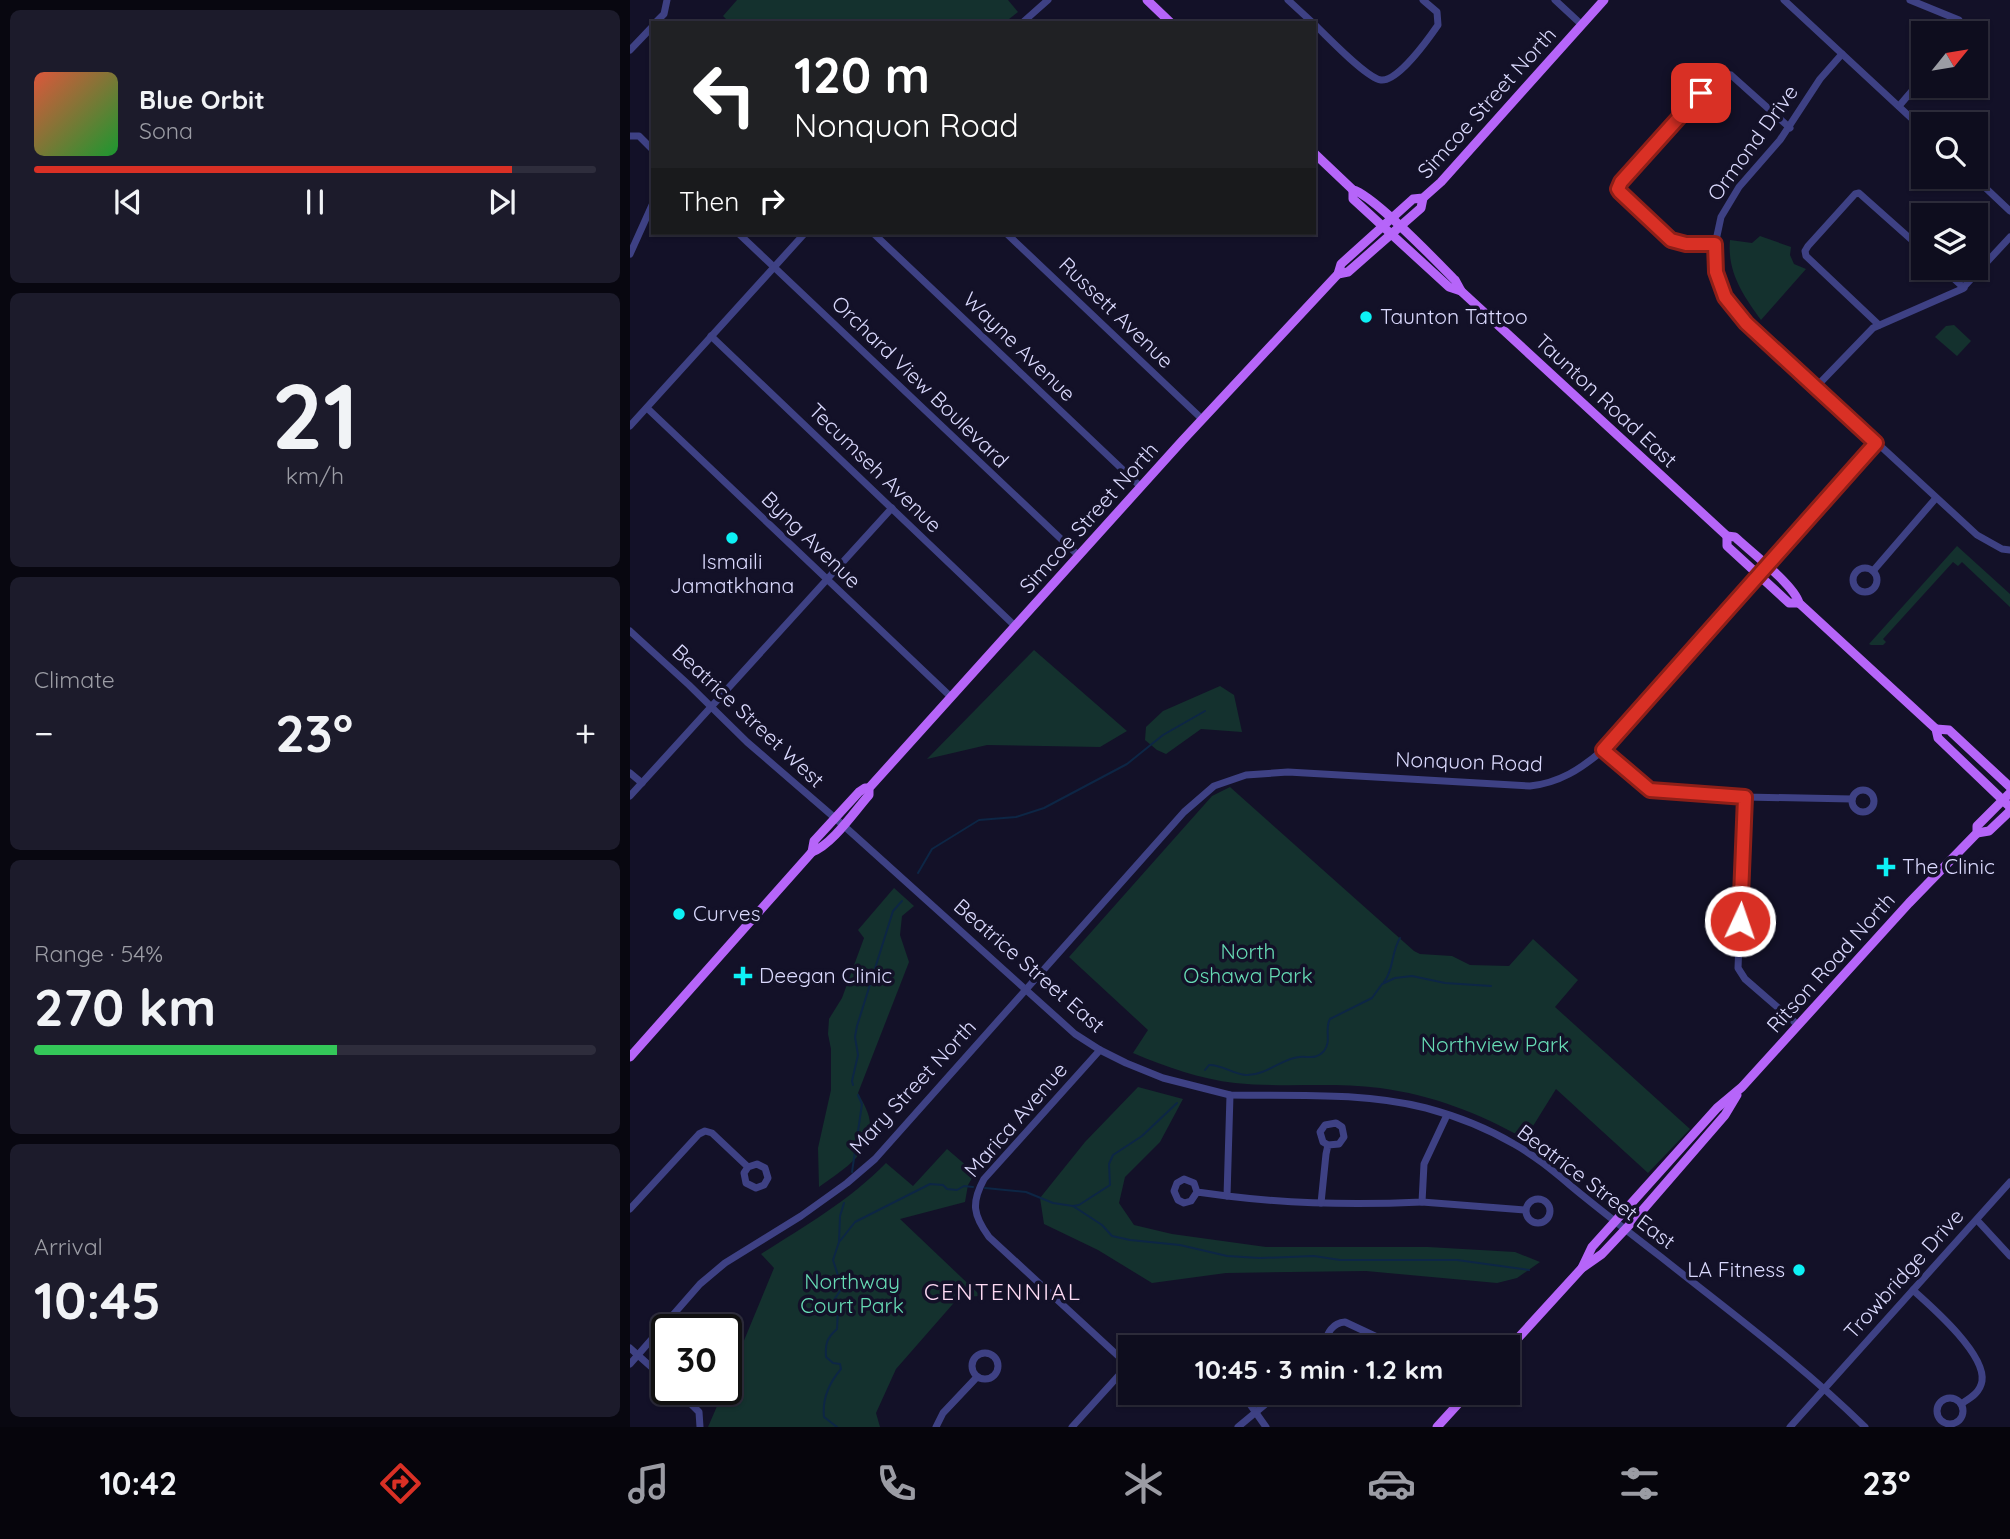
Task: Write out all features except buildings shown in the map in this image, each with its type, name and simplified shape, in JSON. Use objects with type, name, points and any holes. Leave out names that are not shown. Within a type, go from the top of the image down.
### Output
[{"type":"main road","points":[[1147,0],[1169,21]]},
{"type":"main road","name":"Simcoe Street North","points":[[630,1057],[812,852],[814,841],[839,822],[859,792],[869,788],[1202,419],[1338,274],[1341,264],[1382,225],[1413,200],[1423,198],[1454,169],[1484,132],[1604,0]]},
{"type":"main road","points":[[1316,155],[1353,190]]},
{"type":"main road","name":"Taunton Road East","points":[[1461,291],[1449,287],[1353,199],[1353,190],[1361,192],[1391,219],[1455,279],[1461,291],[1727,536],[1735,537],[1797,594],[1798,603],[1936,729],[1938,738],[2010,809]]},
{"type":"main road","name":"Simcoe Street North","points":[[1338,274],[1348,272],[1421,208],[1423,198]]},
{"type":"main road","name":"Taunton Road East","points":[[1727,536],[1727,546],[1789,603],[1798,603]]},
{"type":"main road","name":"Taunton Road East","points":[[1936,729],[1949,730],[2010,787]]},
{"type":"main road","name":"Ritson Road North","points":[[1977,833],[1977,825],[2010,793]]},
{"type":"main road","name":"Ritson Road North","points":[[1582,1268],[1592,1247],[1717,1108],[1742,1087],[1909,903],[1977,833],[1989,831],[2010,809]]},
{"type":"main road","name":"Ritson Road North","points":[[1520,1336],[1582,1268],[1602,1254],[1625,1229],[1725,1115],[1742,1087]]},
{"type":"main road","points":[[1437,1427],[1457,1405]]},
{"type":"street","points":[[657,21],[664,14],[667,0]]},
{"type":"street","points":[[1024,21],[1048,0]]},
{"type":"street","points":[[1288,0],[1311,21]]},
{"type":"street","points":[[1316,26],[1368,75],[1382,80],[1393,77],[1438,25],[1437,12],[1423,0]]},
{"type":"street","points":[[1555,0],[1582,25]]},
{"type":"street","points":[[1784,0],[1911,118]]},
{"type":"street","points":[[1910,0],[1959,21]]},
{"type":"street","points":[[630,50],[651,27]]},
{"type":"street","name":"Ormond Drive","points":[[1842,54],[1820,79],[1790,128],[1732,196],[1721,216],[1715,244],[1716,272],[1725,297],[1746,323],[1977,535],[2002,549],[2010,550]]},
{"type":"street","points":[[1715,244],[1686,244],[1671,240],[1622,196],[1619,185],[1721,73],[1731,75],[1790,128]]},
{"type":"street","points":[[1899,106],[1911,92]]},
{"type":"street","points":[[630,136],[639,136],[651,148]]},
{"type":"street","points":[[1987,189],[2010,211]]},
{"type":"street","points":[[1879,325],[1806,256],[1805,251],[1859,193],[1911,239]]},
{"type":"street","points":[[630,254],[651,207]]},
{"type":"street","name":"Orchard View Boulevard","points":[[740,235],[1079,556]]},
{"type":"street","points":[[630,426],[803,235]]},
{"type":"street","name":"Wayne Avenue","points":[[875,235],[1141,487]]},
{"type":"street","name":"Russett Avenue","points":[[1008,235],[1202,419]]},
{"type":"street","points":[[1816,387],[1865,335],[1879,325],[1964,288],[2010,237]]},
{"type":"street","points":[[1955,280],[1964,288]]},
{"type":"street","name":"Tecumseh Avenue","points":[[711,337],[1014,626]]},
{"type":"street","name":"Byng Avenue","points":[[647,408],[951,697]]},
{"type":"street","points":[[1852,800],[1745,797],[1650,790],[1603,750],[1876,443]]},
{"type":"street","points":[[1873,571],[1936,498]]},
{"type":"street","points":[[630,796],[891,508]]},
{"type":"street","name":"Beatrice Street West","points":[[630,631],[747,742],[839,822]]},
{"type":"street","name":"Nonquon Road","points":[[1194,801],[1214,786],[1233,778],[1288,772],[1541,785],[1573,773],[1603,750]]},
{"type":"street","points":[[630,773],[642,783]]},
{"type":"street","points":[[1745,797],[1738,968],[1745,979],[1798,1025]]},
{"type":"street","name":"Mary Street North","points":[[630,1364],[701,1284],[725,1263],[801,1216],[875,1158],[1194,801]]},
{"type":"street","name":"Beatrice Street East","points":[[839,822],[1075,1034],[1100,1050],[1163,1078],[1230,1095],[1344,1097],[1427,1108],[1473,1123],[1514,1144],[1554,1172],[1726,1308],[1824,1389],[1865,1427]]},
{"type":"street","name":"Marica Avenue","points":[[1100,1050],[984,1179],[976,1194],[975,1206],[979,1223],[989,1237],[1118,1354]]},
{"type":"street","points":[[1227,1196],[1230,1095]]},
{"type":"street","points":[[1422,1202],[1424,1164],[1447,1115]]},
{"type":"street","points":[[630,1209],[699,1134],[705,1131],[712,1133],[748,1167]]},
{"type":"street","points":[[1321,1203],[1328,1145]]},
{"type":"street","name":"Trowbridge Drive","points":[[1790,1427],[2010,1182]]},
{"type":"street","points":[[1197,1192],[1355,1205],[1422,1202],[1525,1210]]},
{"type":"street","points":[[1977,1220],[2010,1256]]},
{"type":"street","points":[[1913,1290],[1952,1326],[1979,1363],[1982,1380],[1976,1394],[1961,1404]]},
{"type":"street","points":[[1327,1335],[1338,1322],[1345,1322],[1369,1335]]},
{"type":"street","points":[[630,1348],[651,1367]]},
{"type":"street","points":[[1072,1427],[1118,1376]]},
{"type":"street","points":[[936,1427],[943,1413],[977,1377]]},
{"type":"street","points":[[694,1405],[699,1412],[701,1424]]},
{"type":"street","points":[[1250,1405],[1266,1427]]},
{"type":"street","points":[[1238,1427],[1265,1405]]},
{"type":"green space","points":[[737,0],[1008,0],[1018,12],[1007,21],[728,21],[723,16]]},
{"type":"green space","points":[[1760,236],[1791,247],[1790,255],[1794,264],[1806,269],[1761,320],[1738,283],[1730,252],[1730,240],[1752,243]]},
{"type":"green space","points":[[1954,325],[1971,341],[1957,356],[1935,337],[1946,326]]},
{"type":"green space","points":[[1957,546],[2010,594],[2010,607],[1962,562],[1958,566],[1953,562],[1883,639],[1886,642],[1883,645],[1869,644]]},
{"type":"green space","points":[[1034,650],[1127,731],[1100,747],[987,745],[927,759]]},
{"type":"green space","points":[[1220,686],[1234,695],[1242,732],[1201,729],[1166,754],[1145,740],[1146,727],[1163,711]]},
{"type":"green space","name":"North Oshawa Park","points":[[1230,787],[1414,951],[1420,954],[1452,956],[1470,965],[1509,966],[1533,939],[1578,980],[1555,1007],[1690,1129],[1648,1173],[1556,1089],[1525,1139],[1473,1113],[1418,1095],[1362,1086],[1222,1081],[1183,1072],[1133,1053],[1148,1030],[1069,957],[1212,796]]},
{"type":"green space","points":[[894,888],[914,906],[902,916],[900,935],[909,962],[858,1093],[869,1116],[869,1135],[866,1145],[853,1161],[819,1187],[818,1148],[831,1090],[829,1019],[842,998],[864,938],[858,930]]},
{"type":"green space","points":[[1138,1087],[1183,1099],[1160,1142],[1125,1177],[1119,1203],[1134,1225],[1172,1234],[1266,1247],[1428,1247],[1515,1252],[1540,1262],[1517,1278],[1497,1283],[1366,1271],[1226,1273],[1152,1283],[1098,1250],[1044,1224],[1040,1198],[1085,1142]]},
{"type":"green space","name":"Northway Court Park","points":[[947,1149],[975,1173],[968,1185],[965,1202],[900,1219],[981,1296],[959,1297],[896,1369],[876,1413],[880,1427],[708,1427],[718,1405],[742,1405],[742,1345],[774,1268],[761,1254],[842,1201],[886,1163],[913,1186]]},
{"type":"waterway","points":[[918,873],[932,849],[979,820],[1016,817],[1044,808],[1127,764],[1163,735],[1205,711]]},
{"type":"waterway","points":[[853,1085],[858,1055],[855,1037],[857,1026],[893,911],[902,901]]},
{"type":"waterway","points":[[1384,982],[1400,938]]},
{"type":"waterway","points":[[1205,1070],[1209,1065],[1213,1065],[1253,1075],[1293,1058],[1318,1056],[1326,1047],[1330,1019],[1372,998],[1382,984],[1395,978],[1412,976],[1445,983],[1491,986]]},
{"type":"waterway","points":[[852,1172],[862,1104],[858,1095]]},
{"type":"waterway","points":[[985,1188],[1026,1192],[1053,1203],[1079,1205],[1110,1185],[1109,1164],[1113,1155],[1142,1136],[1177,1103]]},
{"type":"waterway","points":[[840,1241],[855,1222],[930,1184],[957,1190],[964,1186],[973,1187]]},
{"type":"waterway","points":[[837,1427],[824,1417],[824,1403],[827,1391],[841,1369],[840,1364],[833,1363],[826,1357],[826,1352],[827,1341],[837,1329],[838,1309],[834,1300],[842,1288],[833,1260],[839,1242],[840,1216],[844,1203]]},
{"type":"waterway","points":[[1073,1206],[1102,1225],[1112,1236],[1180,1245],[1227,1256],[1457,1260],[1529,1270]]},
{"type":"place","name":"Taunton Tattoo","points":[[1366,317]]},
{"type":"place","name":"Ismaili Jamatkhana","points":[[732,538]]},
{"type":"place","name":"The Clinic","points":[[1886,867]]},
{"type":"place","name":"Curves","points":[[679,914]]},
{"type":"place","name":"Deegan Clinic","points":[[743,976]]},
{"type":"place","name":"LA Fitness","points":[[1799,1270]]},
{"type":"district","name":"CENTENNIAL","points":[[1003,1292]]},
{"type":"route","points":[[1701,93],[1621,182],[1618,189],[1622,196],[1671,240],[1686,244],[1715,244],[1716,272],[1725,297],[1746,323],[1876,443],[1603,750],[1645,787],[1655,792],[1745,797],[1740,921]]},
{"type":"park label","name":"Northview Park","points":[[1495,1045]]}]
